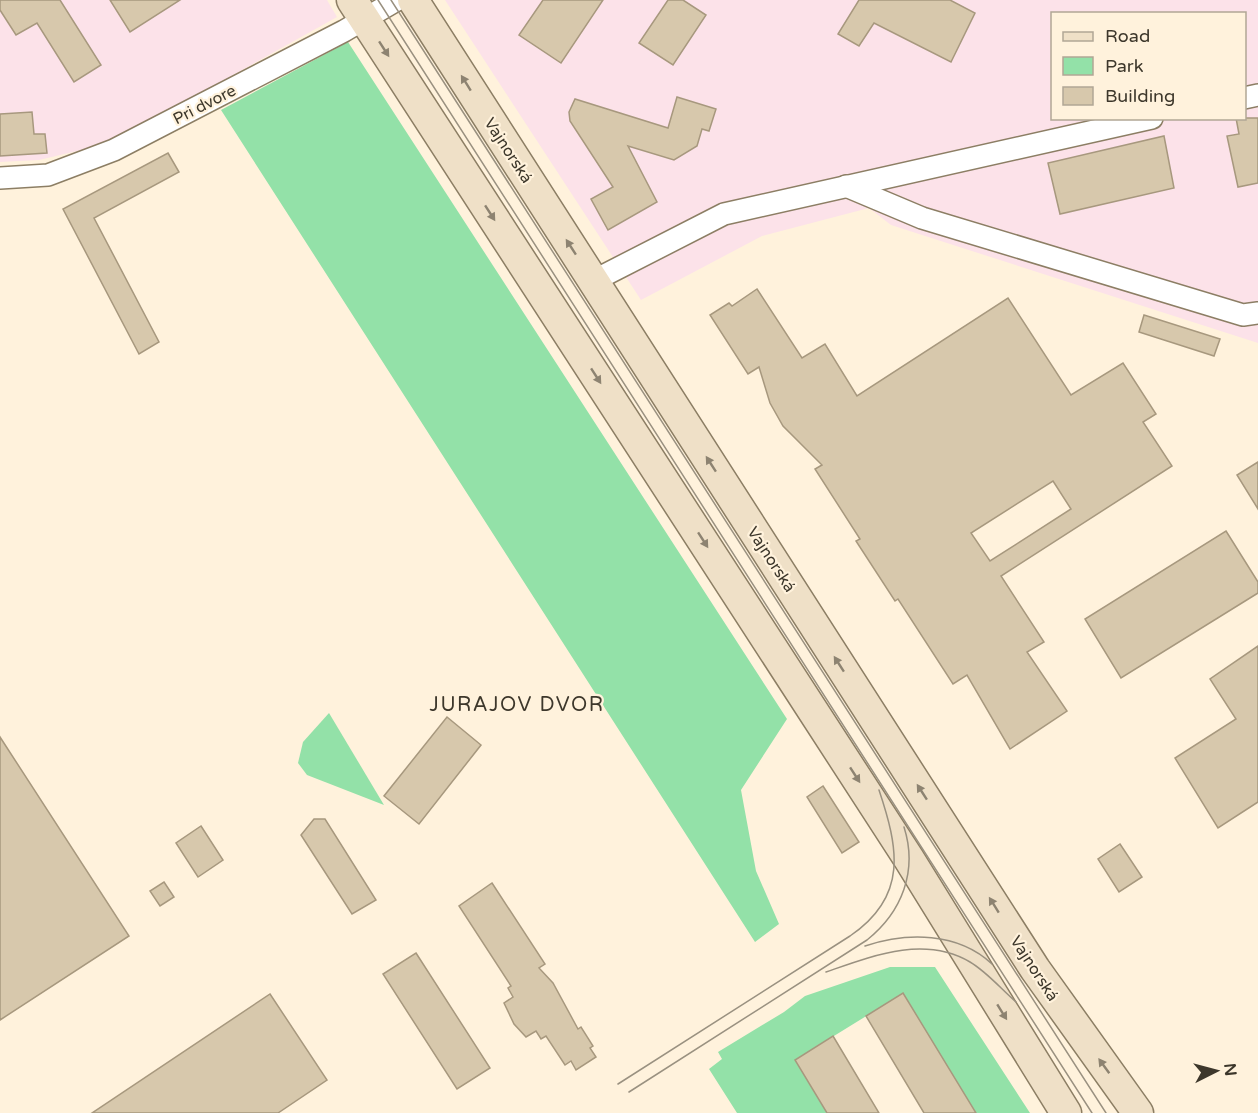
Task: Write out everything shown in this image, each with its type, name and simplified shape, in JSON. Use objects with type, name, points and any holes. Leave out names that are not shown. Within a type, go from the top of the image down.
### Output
[{"type":"main road","name":"Vajnorská","points":[[413,0],[1035,969],[1138,1113]]},
{"type":"main road","points":[[358,9],[898,842],[1066,1113]]},
{"type":"street","name":"Pri dvore","points":[[0,178],[48,175],[114,150],[358,9],[397,0]]},
{"type":"street","points":[[593,281],[645,252],[724,214],[818,195],[846,186],[1143,120]]},
{"type":"street","points":[[846,186],[922,218],[1243,315],[1258,313]]},
{"type":"shaded area","points":[[0,0],[327,0],[337,17],[111,143],[39,160],[0,162]]},
{"type":"shaded area","points":[[445,0],[1258,0],[1258,343],[891,225],[869,208],[762,236],[641,300]]},
{"type":"green space","points":[[348,42],[787,719],[741,790],[756,871],[779,924],[755,942],[221,110]]},
{"type":"green space","points":[[329,713],[384,805],[307,775],[298,763],[303,742]]},
{"type":"green space","points":[[890,967],[935,967],[1030,1113],[976,1113],[902,994],[795,1060],[827,1113],[737,1113],[709,1069],[722,1059],[718,1052],[784,1012],[805,996]]},
{"type":"building","points":[[0,0],[60,0],[101,65],[74,82],[37,23],[16,35],[0,10]]},
{"type":"building","points":[[110,0],[180,0],[130,32]]},
{"type":"building","points":[[543,0],[603,0],[561,63],[519,35]]},
{"type":"building","points":[[668,0],[683,0],[706,15],[673,65],[639,43]]},
{"type":"building","points":[[859,0],[950,0],[975,13],[951,62],[874,23],[859,46],[838,34]]},
{"type":"building","points":[[677,97],[716,109],[709,131],[702,129],[697,146],[674,160],[628,146],[657,202],[608,230],[591,199],[613,187],[570,121],[569,112],[575,99],[668,128]]},
{"type":"building","points":[[32,112],[34,134],[45,134],[47,153],[0,156],[0,114]]},
{"type":"building","points":[[1258,118],[1258,183],[1238,187],[1227,136],[1239,134],[1236,120]]},
{"type":"building","points":[[1164,136],[1174,188],[1060,214],[1048,163]]},
{"type":"building","points":[[168,153],[179,172],[94,218],[159,342],[139,354],[63,209]]},
{"type":"building","points":[[757,289],[802,358],[825,344],[857,396],[1008,298],[1071,395],[1123,363],[1156,414],[1143,422],[1172,466],[1001,576],[1044,642],[1027,652],[1067,711],[1010,749],[967,675],[953,684],[898,599],[895,601],[856,541],[860,539],[815,469],[822,465],[783,426],[770,403],[759,367],[748,374],[710,315],[729,303],[732,306]],"holes":[[[1053,481],[1071,509],[990,561],[971,533]]]},
{"type":"building","points":[[1144,315],[1220,339],[1214,356],[1139,332]]},
{"type":"building","points":[[1258,462],[1258,509],[1237,475]]},
{"type":"building","points":[[1226,531],[1258,582],[1258,593],[1121,678],[1085,619]]},
{"type":"building","points":[[1258,646],[1258,802],[1218,828],[1175,758],[1236,719],[1210,679]]},
{"type":"building","points":[[447,717],[481,745],[419,824],[384,796]]},
{"type":"building","points":[[0,737],[129,936],[0,1020]]},
{"type":"building","points":[[823,786],[859,842],[842,853],[807,797]]},
{"type":"building","points":[[314,819],[325,819],[376,900],[352,914],[301,835]]},
{"type":"building","points":[[201,826],[223,860],[198,877],[176,843]]},
{"type":"building","points":[[1120,844],[1142,877],[1119,892],[1098,859]]},
{"type":"building","points":[[164,882],[174,897],[160,906],[150,891]]},
{"type":"building","points":[[492,883],[545,964],[539,968],[553,983],[578,1029],[581,1027],[593,1046],[590,1048],[596,1057],[576,1070],[571,1061],[565,1065],[546,1036],[541,1039],[536,1031],[526,1037],[514,1024],[504,1003],[513,997],[508,988],[511,986],[459,906]]},
{"type":"building","points":[[416,953],[490,1068],[457,1089],[383,974]]},
{"type":"building","points":[[903,993],[976,1113],[924,1113],[866,1016]]},
{"type":"building","points":[[270,994],[327,1080],[278,1113],[92,1113]]},
{"type":"building","points":[[833,1036],[879,1113],[827,1113],[795,1060]]},
{"type":"tram line","points":[[378,0],[1092,1113]]},
{"type":"tram line","points":[[391,0],[1106,1113]]},
{"type":"tram line","points":[[618,1084],[850,936],[869,921],[882,904],[890,887],[894,869],[891,831],[879,790]]},
{"type":"tram line","points":[[629,1092],[867,940],[879,929],[898,904],[908,875],[908,843],[904,827]]},
{"type":"tram line","points":[[865,946],[898,938],[931,938],[964,946],[979,953],[992,964]]},
{"type":"tram line","points":[[826,972],[898,951],[935,950],[970,962],[1016,1002]]},
{"type":"district","name":"JURAJOV DVOR","points":[[517,704]]}]
